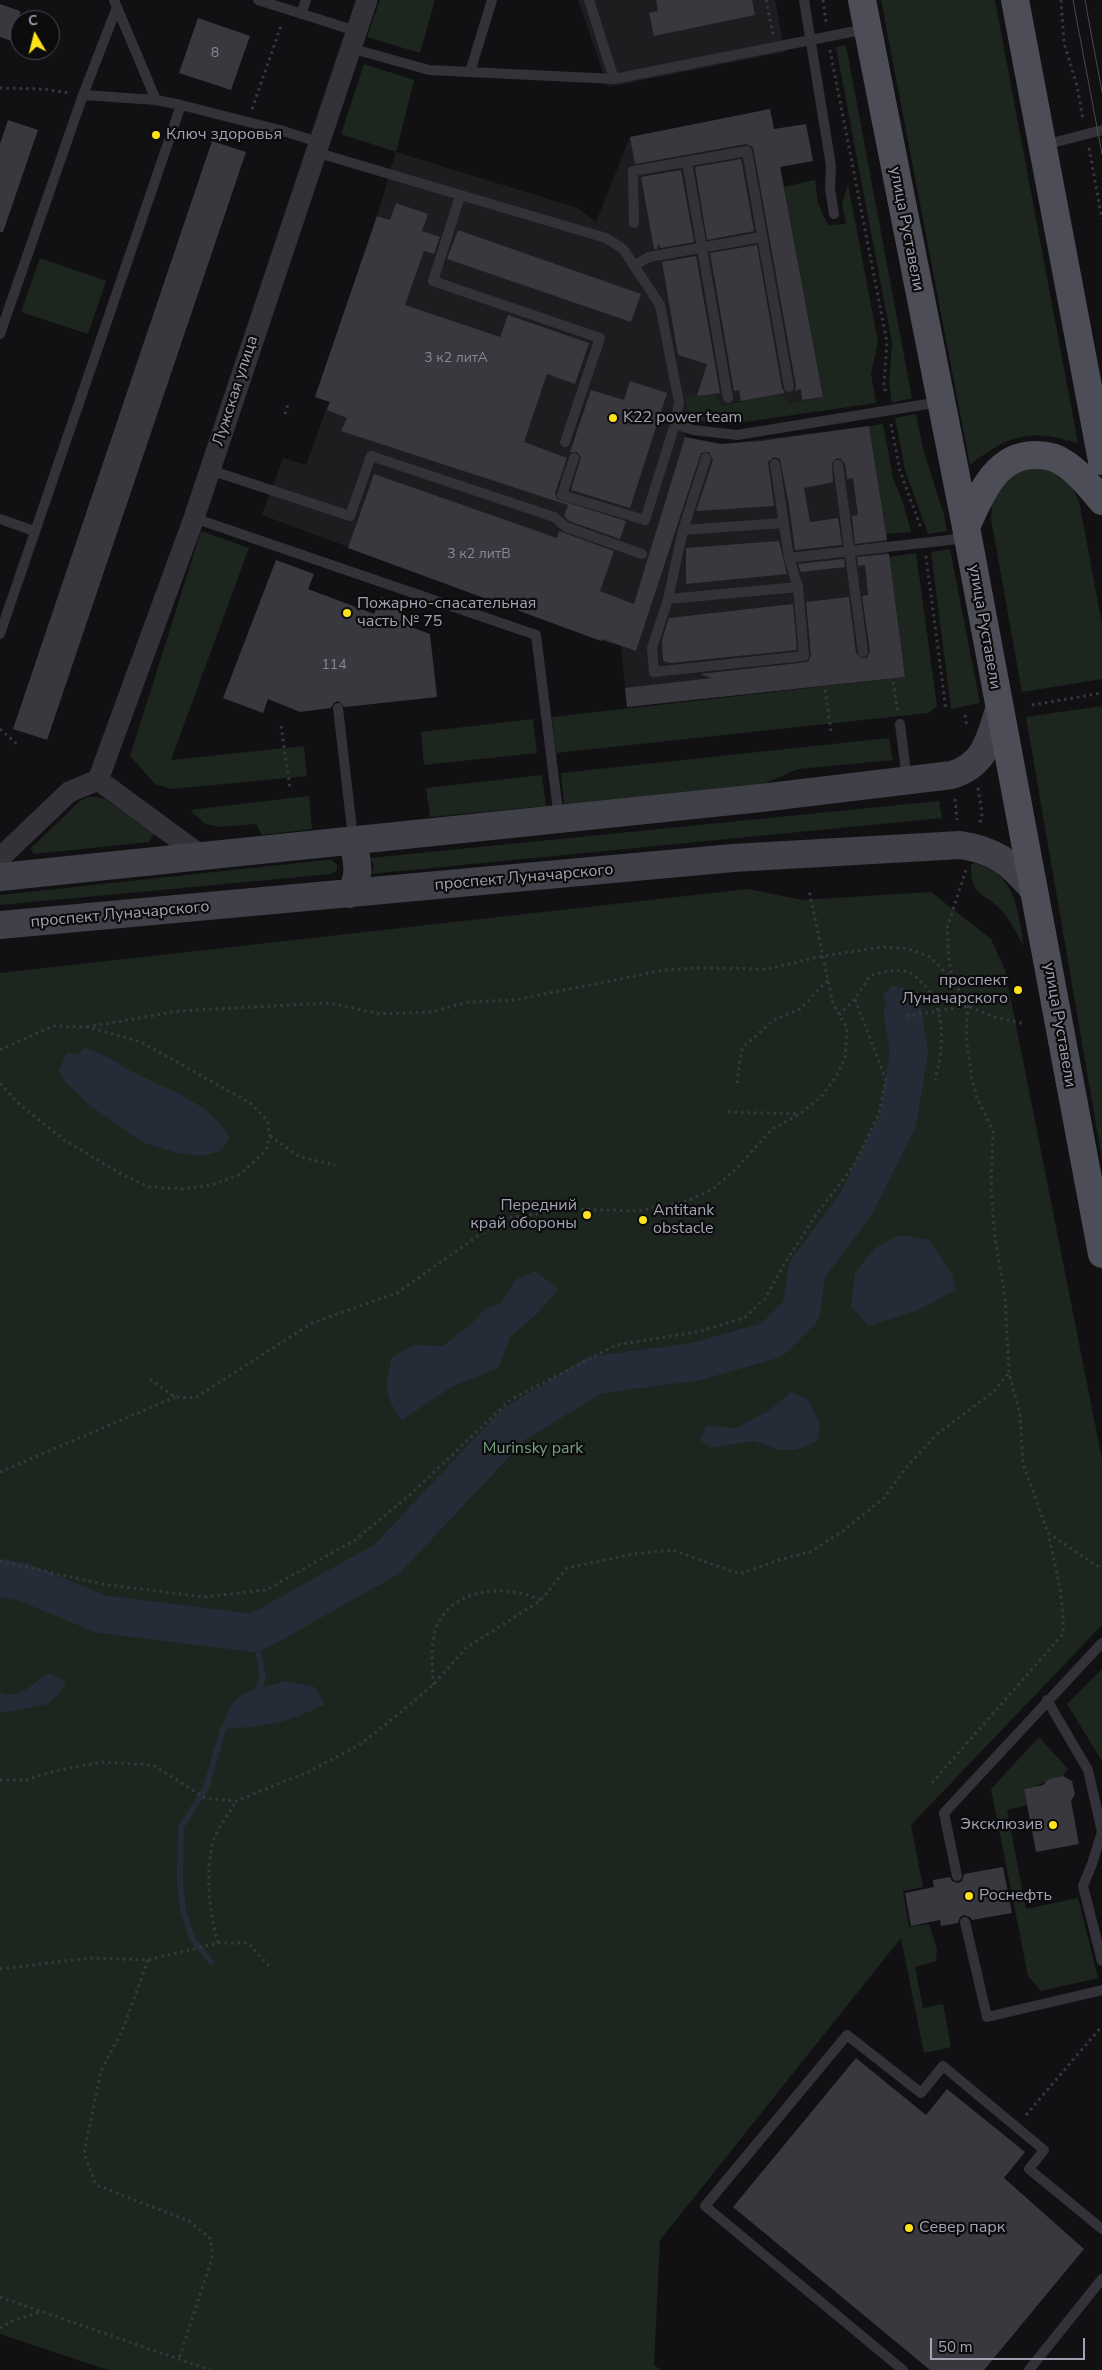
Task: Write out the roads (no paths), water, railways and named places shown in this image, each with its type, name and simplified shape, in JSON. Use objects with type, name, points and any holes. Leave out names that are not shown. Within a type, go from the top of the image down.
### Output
[{"type":"main road","name":"улица Руставели","points":[[862,0],[967,532],[1102,1254]]},
{"type":"main road","points":[[1015,0],[1102,461]]},
{"type":"main road","points":[[967,532],[990,479],[1006,464],[1025,455],[1045,455],[1064,462],[1102,500]]},
{"type":"main road","points":[[0,877],[559,819],[952,775],[965,771],[986,751],[999,710]]},
{"type":"main road","points":[[349,894],[356,885],[359,871],[353,841]]},
{"type":"main road","name":"проспект Луначарского","points":[[0,926],[733,858],[960,845],[994,854],[1016,869],[1033,889]]},
{"type":"street","name":"Лужская улица","points":[[98,780],[194,518],[316,147],[367,0]]},
{"type":"street","points":[[0,858],[70,792],[98,780],[203,857]]},
{"type":"lane","points":[[258,0],[301,14],[353,40],[428,70],[614,79],[867,29]]},
{"type":"lane","points":[[301,14],[306,0]]},
{"type":"lane","points":[[470,72],[492,0]]},
{"type":"lane","points":[[589,0],[614,79]]},
{"type":"lane","points":[[804,0],[831,166],[830,188],[834,214]]},
{"type":"lane","points":[[0,334],[116,3]]},
{"type":"lane","points":[[116,3],[156,100]]},
{"type":"lane","points":[[83,95],[156,100],[248,122],[460,196],[606,238],[623,249],[660,304],[679,402],[675,424],[645,520],[562,495],[574,458]]},
{"type":"lane","points":[[0,634],[181,105]]},
{"type":"lane","points":[[1042,145],[1102,130]]},
{"type":"lane","points":[[634,223],[633,171],[747,152],[789,388]]},
{"type":"lane","points":[[686,162],[728,398]]},
{"type":"lane","points":[[460,196],[433,281],[600,338],[565,442]]},
{"type":"lane","points":[[635,265],[649,257],[762,237]]},
{"type":"lane","points":[[675,424],[693,430],[737,435],[889,412],[941,402]]},
{"type":"lane","points":[[210,470],[350,516],[370,456],[554,517],[566,526],[642,554]]},
{"type":"lane","points":[[706,458],[683,530],[668,599],[652,648],[654,672],[804,656],[798,587],[789,558],[775,464]]},
{"type":"lane","points":[[838,465],[863,652]]},
{"type":"lane","points":[[194,518],[536,635],[559,819]]},
{"type":"lane","points":[[0,519],[34,531]]},
{"type":"lane","points":[[683,530],[783,523]]},
{"type":"lane","points":[[789,558],[924,543],[967,532]]},
{"type":"lane","points":[[668,599],[798,587]]},
{"type":"lane","points":[[338,708],[353,841]]},
{"type":"lane","points":[[900,724],[907,780]]},
{"type":"lane","points":[[957,1876],[944,1813],[1102,1643]]},
{"type":"lane","points":[[1047,1700],[1088,1770],[1102,1832],[1092,1864],[1082,1886],[1102,1960]]},
{"type":"lane","points":[[965,1922],[987,2017],[1102,1990]]},
{"type":"lane","points":[[903,2370],[705,2206],[847,2035],[921,2093],[943,2066],[1044,2150],[1029,2169],[1102,2229]]},
{"type":"lane","points":[[1029,2370],[1102,2279]]},
{"type":"waterway","points":[[0,1578],[23,1582],[101,1614],[255,1633],[387,1559],[513,1425],[595,1375],[694,1362],[772,1340],[801,1311],[807,1270],[856,1204],[898,1120],[909,1052],[903,1014]]},
{"type":"waterway","points":[[255,1633],[263,1678],[255,1695]]},
{"type":"waterway","points":[[211,1962],[192,1938],[183,1911],[180,1881],[181,1827],[206,1788],[223,1729],[228,1724]]},
{"type":"tram line","points":[[1073,0],[1102,154]]},
{"type":"tram line","points":[[1085,0],[1102,92]]},
{"type":"place","name":"Ключ здоровья","points":[[156,135]]},
{"type":"place","name":"K22 power team","points":[[613,418]]},
{"type":"place","name":"Пожарно-спасательная часть № 75","points":[[347,613]]},
{"type":"place","name":"проспект Луначарского","points":[[1018,990]]},
{"type":"place","name":"Передний край обороны","points":[[587,1215]]},
{"type":"place","name":"Antitank obstacle","points":[[643,1220]]},
{"type":"place","name":"Эксклюзив","points":[[1053,1825]]},
{"type":"place","name":"Роснефть","points":[[969,1896]]},
{"type":"place","name":"Север парк","points":[[909,2228]]},
{"type":"park label","name":"Murinsky park","points":[[533,1449]]}]
